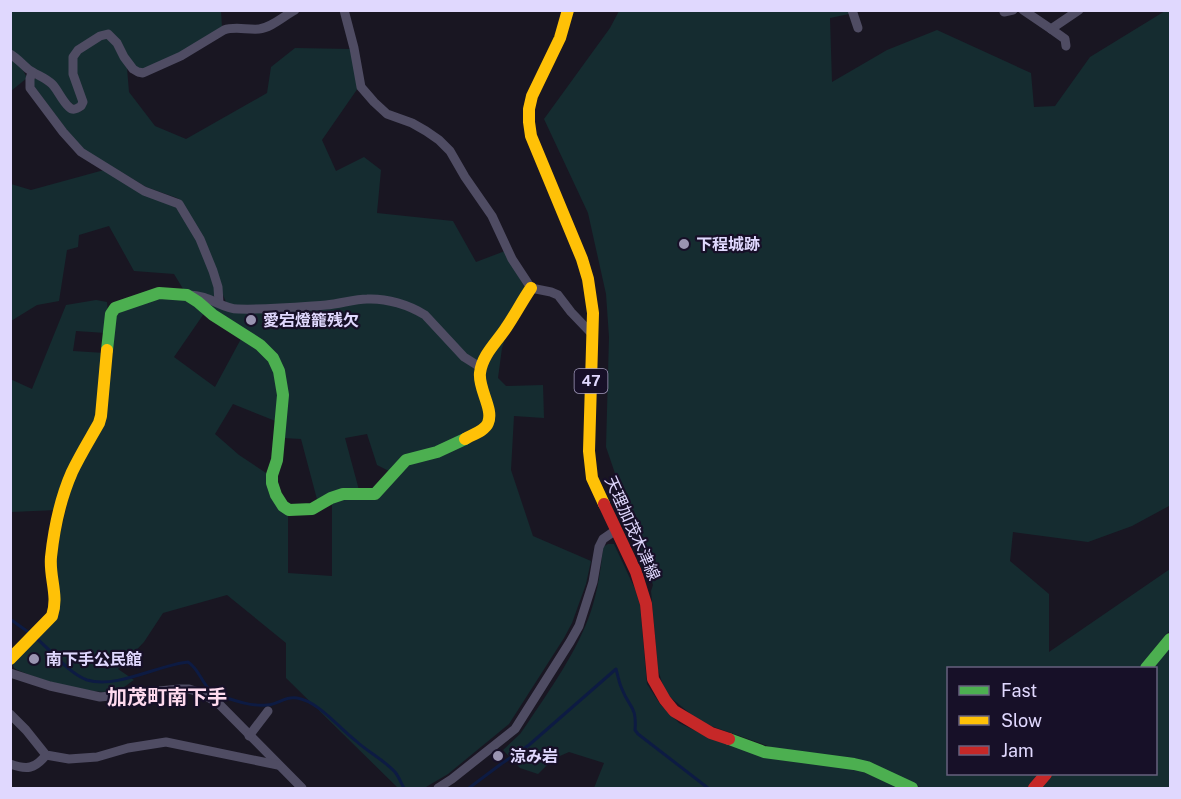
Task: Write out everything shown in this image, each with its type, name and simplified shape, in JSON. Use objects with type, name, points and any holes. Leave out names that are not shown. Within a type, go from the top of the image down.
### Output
[{"type":"street","points":[[10,54],[53,85],[69,107],[78,109],[83,102],[73,74],[74,57],[78,50],[103,34],[108,34],[114,39],[133,69],[143,73],[181,56],[224,30],[260,29],[266,27],[275,16],[295,10]]},
{"type":"street","points":[[344,10],[361,87],[387,114],[419,127],[439,140],[450,151],[470,187],[492,216],[520,274],[531,288],[558,295],[593,334]]},
{"type":"street","name":"天理加茂木津線","points":[[568,10],[560,39],[533,90],[528,123],[534,144],[582,259],[590,291],[593,313],[589,451],[592,478],[636,572],[646,604],[653,679],[664,700],[674,711],[711,733],[764,752],[867,767],[912,789]]},
{"type":"street","points":[[852,10],[858,28]]},
{"type":"street","points":[[1023,10],[1065,39],[1066,46]]},
{"type":"street","points":[[1051,28],[1079,10]]},
{"type":"street","points":[[32,72],[30,88],[81,152],[144,191],[179,204],[200,239],[213,271],[218,287],[219,303]]},
{"type":"street","points":[[188,295],[213,315],[260,345],[273,358],[279,371],[283,395],[277,460],[272,483],[283,506],[296,511],[312,509],[343,494],[375,494],[406,460],[440,452],[484,429],[490,419],[480,386],[480,367],[531,288]]},
{"type":"street","points":[[10,659],[52,616],[55,609],[51,559],[60,511],[71,473],[101,416],[111,314],[115,308],[159,292],[197,295],[235,310],[328,305],[368,299],[389,301],[425,315],[464,357],[480,367]]},
{"type":"street","points":[[438,789],[515,729],[579,626],[593,582],[599,547],[603,539],[616,530]]},
{"type":"street","points":[[1148,667],[1170,639]]},
{"type":"street","points":[[10,673],[50,686],[100,697],[189,689],[201,693],[219,704],[302,789]]},
{"type":"street","points":[[249,736],[268,711]]},
{"type":"street","points":[[10,714],[46,755],[69,759],[97,757],[128,748],[166,742],[278,765]]},
{"type":"street","points":[[10,764],[28,768],[39,763],[46,755]]},
{"type":"street","points":[[1034,789],[1045,775]]},
{"type":"green space","points":[[11,11],[221,11],[222,27],[180,53],[143,70],[135,67],[112,33],[75,47],[79,102],[75,106],[11,50]]},
{"type":"green space","points":[[619,11],[863,11],[830,18],[832,82],[887,50],[937,30],[1031,73],[1034,107],[1055,106],[1090,57],[1165,11],[1170,12],[1169,506],[1132,526],[1088,542],[1013,532],[1010,561],[1049,594],[1049,652],[1170,569],[1170,630],[1140,667],[947,667],[947,775],[1041,775],[1029,788],[923,788],[785,752],[711,726],[693,716],[670,697],[664,688],[658,670],[651,591],[653,585],[606,447],[609,337],[606,294],[588,213],[544,119],[610,28]]},
{"type":"green space","points":[[107,38],[112,41],[127,68],[129,92],[155,126],[186,139],[267,93],[271,67],[295,48],[351,49],[358,88],[322,140],[336,171],[364,157],[381,170],[377,213],[453,221],[476,262],[505,251],[525,288],[478,361],[466,354],[405,302],[327,302],[235,307],[226,302],[182,201],[146,187],[83,149],[34,86],[34,79],[38,78],[74,113],[82,111],[86,105],[76,70],[77,58],[80,52]]},
{"type":"green space","points":[[11,57],[27,78],[11,91]]},
{"type":"green space","points":[[104,170],[174,204],[197,240],[216,294],[213,297],[195,291],[185,292],[174,274],[134,271],[109,226],[79,235],[78,247],[67,250],[59,301],[37,305],[11,321],[11,184],[31,190]]},
{"type":"green space","points":[[152,298],[186,298],[205,312],[174,357],[215,387],[242,337],[258,348],[276,372],[278,422],[233,404],[215,434],[239,455],[269,475],[288,513],[288,573],[332,576],[332,501],[344,497],[371,498],[402,468],[486,431],[484,368],[508,331],[502,348],[498,378],[506,386],[543,385],[544,418],[514,416],[511,470],[533,536],[591,561],[586,584],[564,638],[509,724],[448,774],[426,787],[398,788],[286,678],[286,643],[227,595],[163,613],[144,642],[118,669],[134,680],[118,690],[109,692],[82,689],[14,668],[12,663],[54,618],[54,560],[74,475],[102,424],[114,315]]},
{"type":"green space","points":[[200,299],[228,310],[368,302],[403,308],[423,318],[479,370],[485,423],[391,472],[377,465],[367,434],[345,438],[359,490],[318,503],[301,439],[283,438],[282,370]]},
{"type":"green space","points":[[96,300],[107,302],[106,333],[76,331],[73,351],[105,353],[100,407],[57,510],[11,512],[10,379],[32,389],[66,305]]},
{"type":"green space","points":[[614,544],[640,605],[647,684],[660,704],[679,723],[715,740],[848,766],[902,788],[594,788],[604,763],[569,752],[553,759],[538,774],[520,768],[503,750],[527,724],[563,669],[578,641],[596,595],[603,547]]},
{"type":"green space","points":[[1170,647],[1170,788],[1039,788],[1050,775],[1157,775],[1157,667],[1154,667]]},
{"type":"waterway","points":[[10,619],[31,634]]},
{"type":"waterway","points":[[36,638],[66,667],[87,680],[99,682],[124,679],[188,662],[209,689],[230,699],[261,705],[289,698],[305,700],[320,709],[391,768],[404,788]]},
{"type":"waterway","points":[[469,788],[529,745],[616,669],[621,687],[634,711],[635,730],[638,734],[708,788]]},
{"type":"traffic: fast","points":[[107,350],[111,314],[115,308],[159,293],[187,295],[213,315],[260,345],[273,358],[279,371],[283,395],[277,460],[272,483],[276,495],[283,506],[289,510],[312,509],[343,494],[375,494],[406,460],[437,452],[465,439]]},
{"type":"traffic: fast","points":[[1147,667],[1170,639]]},
{"type":"traffic: fast","points":[[729,739],[764,752],[867,767],[912,788]]},
{"type":"traffic: slow","points":[[568,10],[560,38],[532,96],[529,122],[531,136],[582,259],[588,279],[593,313],[589,451],[592,478],[604,504]]},
{"type":"traffic: slow","points":[[465,439],[481,431],[488,423],[489,412],[480,379],[481,366],[531,288]]},
{"type":"traffic: slow","points":[[10,659],[52,616],[55,601],[51,557],[56,524],[72,472],[99,423],[107,350]]},
{"type":"traffic: jam","points":[[604,504],[636,572],[646,604],[653,679],[674,711],[711,733],[729,739]]},
{"type":"traffic: jam","points":[[1034,788],[1045,775]]},
{"type":"place","name":"下程城跡","points":[[684,244]]},
{"type":"place","name":"愛宕燈籠残欠","points":[[251,320]]},
{"type":"place","name":"南下手公民館","points":[[34,659]]},
{"type":"place","name":"涼み岩","points":[[498,756]]},
{"type":"district","name":"加茂町南下手","points":[[167,697]]}]
